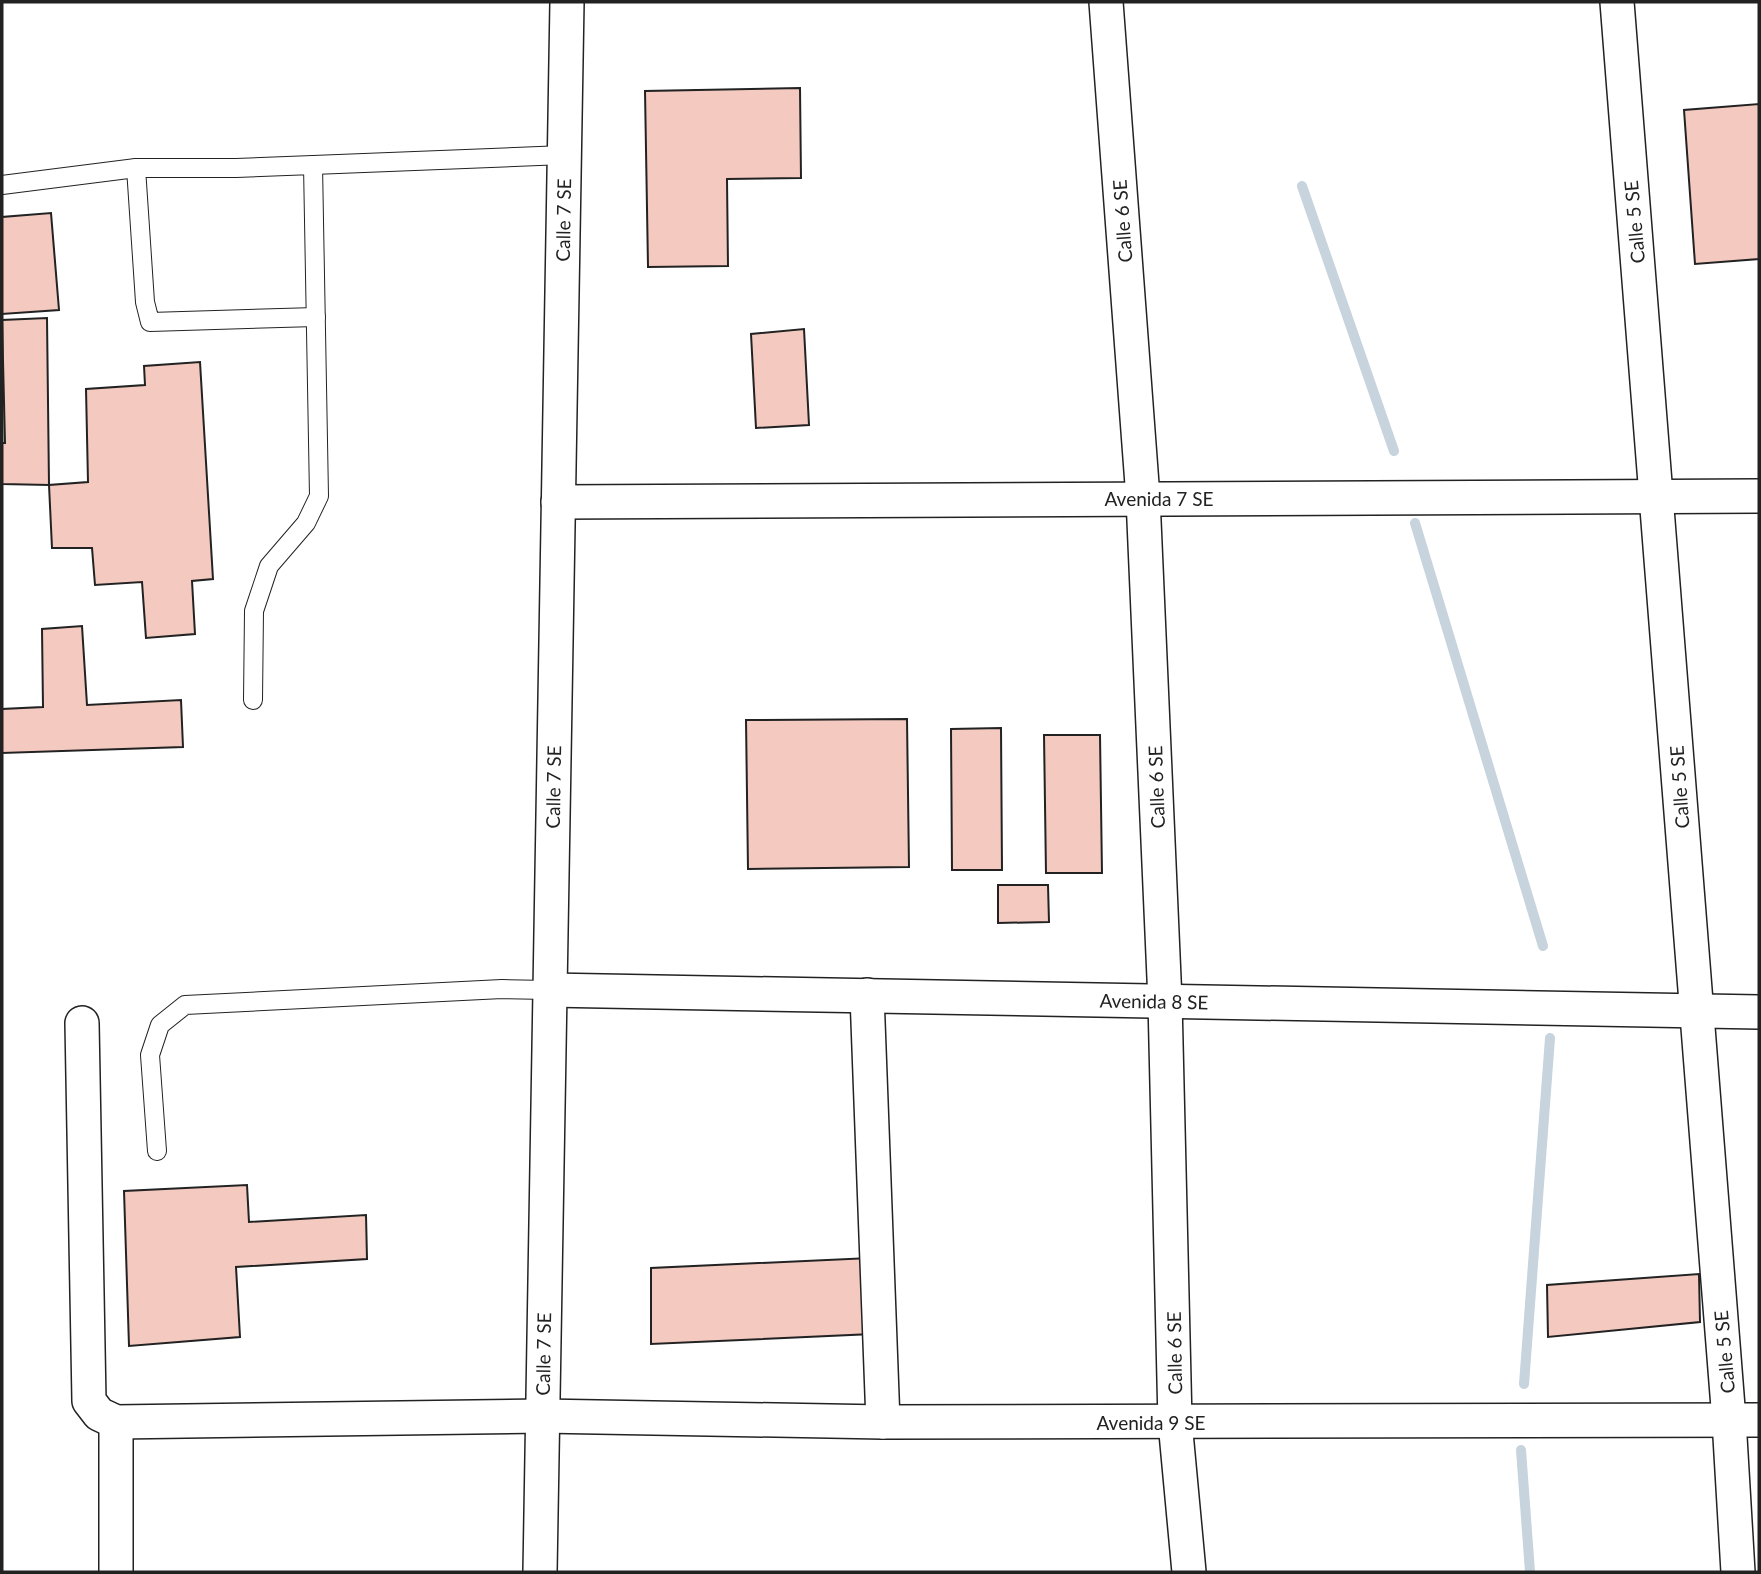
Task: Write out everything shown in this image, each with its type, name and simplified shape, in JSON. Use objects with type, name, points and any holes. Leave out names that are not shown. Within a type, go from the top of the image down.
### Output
[{"type":"street","name":"Calle 7 SE","points":[[540,1572],[567,2]]},
{"type":"street","name":"Calle 6 SE","points":[[1106,2],[1143,498],[1165,1001],[1175,1422],[1189,1572]]},
{"type":"street","name":"Calle 5 SE","points":[[1617,2],[1696,1011],[1744,1420],[1738,1572]]},
{"type":"street","name":"Avenida 7 SE","points":[[558,502],[1759,496]]},
{"type":"street","name":"Avenida 8 SE","points":[[549,990],[1759,1012]]},
{"type":"street","points":[[867,995],[884,1422]]},
{"type":"street","points":[[82,1023],[89,1401],[99,1414],[116,1422],[116,1572]]},
{"type":"street","name":"Avenida 9 SE","points":[[116,1422],[542,1416],[884,1422],[1744,1420]]},
{"type":"lane","points":[[2,185],[136,168],[236,168],[564,155]]},
{"type":"lane","points":[[253,700],[254,611],[269,566],[306,523],[320,496],[313,165]]},
{"type":"lane","points":[[136,168],[145,302],[150,322],[316,317]]},
{"type":"lane","points":[[157,1151],[150,1055],[160,1025],[185,1005],[502,989],[549,990]]},
{"type":"building","points":[[800,88],[801,178],[727,179],[728,266],[648,267],[645,91]]},
{"type":"building","points":[[1759,104],[1759,259],[1695,264],[1684,110]]},
{"type":"building","points":[[51,213],[59,310],[2,314],[2,217]]},
{"type":"building","points":[[47,318],[49,485],[2,484],[2,443],[5,443],[2,320]]},
{"type":"building","points":[[804,329],[809,425],[756,428],[751,334]]},
{"type":"building","points":[[200,362],[213,579],[192,581],[195,634],[146,638],[142,582],[95,585],[92,548],[52,548],[49,485],[88,482],[86,389],[145,385],[144,366]]},
{"type":"building","points":[[82,626],[87,705],[181,700],[183,747],[2,753],[2,709],[43,707],[42,629]]},
{"type":"building","points":[[907,719],[909,867],[748,869],[746,720]]},
{"type":"building","points":[[1001,728],[1002,870],[952,870],[951,729]]},
{"type":"building","points":[[1044,735],[1100,735],[1102,873],[1046,873]]},
{"type":"building","points":[[998,885],[1048,885],[1049,922],[998,923]]},
{"type":"building","points":[[247,1185],[249,1222],[366,1215],[367,1259],[236,1267],[240,1337],[129,1346],[124,1191]]},
{"type":"building","points":[[870,1258],[872,1334],[651,1344],[651,1268]]},
{"type":"building","points":[[1699,1274],[1700,1322],[1548,1337],[1547,1285]]},
{"type":"waterway","points":[[1302,186],[1394,451]]},
{"type":"waterway","points":[[1415,523],[1543,946]]},
{"type":"waterway","points":[[1524,1384],[1550,1038]]},
{"type":"waterway","points":[[1521,1450],[1530,1572]]}]
